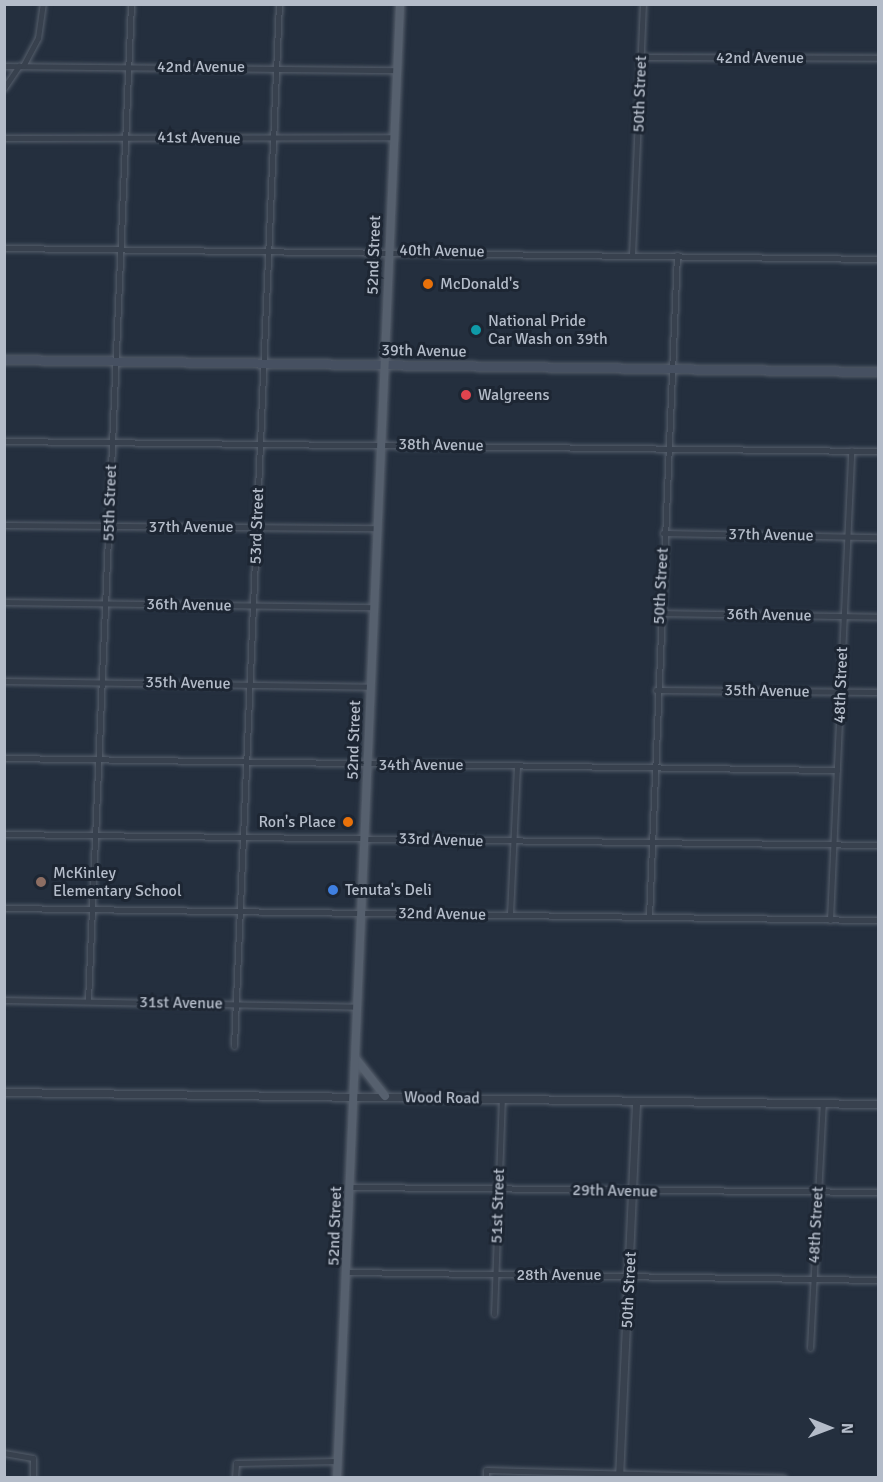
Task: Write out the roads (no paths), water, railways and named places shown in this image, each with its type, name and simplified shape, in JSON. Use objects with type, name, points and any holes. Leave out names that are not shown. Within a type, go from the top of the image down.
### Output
[{"type":"main road","name":"52nd Street","points":[[337,1478],[348,1272],[373,607],[400,4]]},
{"type":"main road","name":"39th Avenue","points":[[4,360],[671,367],[879,372]]},
{"type":"main road","points":[[355,1058],[385,1096]]},
{"type":"street","points":[[4,88],[38,38],[43,4]]},
{"type":"street","name":"55th Street","points":[[88,1001],[131,4]]},
{"type":"street","name":"53rd Street","points":[[234,1046],[279,4]]},
{"type":"street","name":"50th Street","points":[[632,255],[643,4]]},
{"type":"street","name":"42nd Avenue","points":[[642,57],[879,58]]},
{"type":"street","name":"42nd Avenue","points":[[4,66],[397,70]]},
{"type":"street","name":"41st Avenue","points":[[4,138],[394,137]]},
{"type":"street","name":"40th Avenue","points":[[4,248],[389,251],[879,259]]},
{"type":"street","name":"50th Street","points":[[649,917],[652,770],[677,255]]},
{"type":"street","name":"38th Avenue","points":[[4,441],[879,451]]},
{"type":"street","name":"48th Street","points":[[830,920],[851,450]]},
{"type":"street","name":"37th Avenue","points":[[4,525],[377,528]]},
{"type":"street","name":"37th Avenue","points":[[663,533],[879,537]]},
{"type":"street","name":"36th Avenue","points":[[4,602],[373,607]]},
{"type":"street","name":"36th Avenue","points":[[659,613],[879,616]]},
{"type":"street","name":"35th Avenue","points":[[4,681],[371,687]]},
{"type":"street","name":"35th Avenue","points":[[656,690],[879,692]]},
{"type":"street","name":"34th Avenue","points":[[4,758],[652,770],[837,770]]},
{"type":"street","points":[[510,914],[517,766]]},
{"type":"street","name":"33rd Avenue","points":[[4,834],[879,845]]},
{"type":"street","name":"32nd Avenue","points":[[4,908],[879,920]]},
{"type":"street","name":"31st Avenue","points":[[4,1000],[357,1007]]},
{"type":"street","name":"Wood Road","points":[[4,1092],[879,1104]]},
{"type":"street","name":"51st Street","points":[[494,1314],[502,1099]]},
{"type":"street","name":"50th Street","points":[[619,1475],[630,1276],[636,1102]]},
{"type":"street","name":"48th Street","points":[[810,1348],[823,1102]]},
{"type":"street","name":"29th Avenue","points":[[351,1187],[879,1192]]},
{"type":"street","name":"28th Avenue","points":[[348,1272],[879,1280]]},
{"type":"street","points":[[4,1453],[33,1458],[33,1478]]},
{"type":"street","points":[[235,1478],[236,1463],[338,1461]]},
{"type":"street","points":[[486,1478],[486,1470],[784,1478]]},
{"type":"place","name":"McDonald's","points":[[428,284]]},
{"type":"place","name":"National Pride Car Wash on 39th","points":[[476,330]]},
{"type":"place","name":"Walgreens","points":[[466,395]]},
{"type":"place","name":"Ron's Place","points":[[348,822]]},
{"type":"place","name":"McKinley Elementary School","points":[[41,882]]},
{"type":"place","name":"Tenuta's Deli","points":[[333,890]]}]
